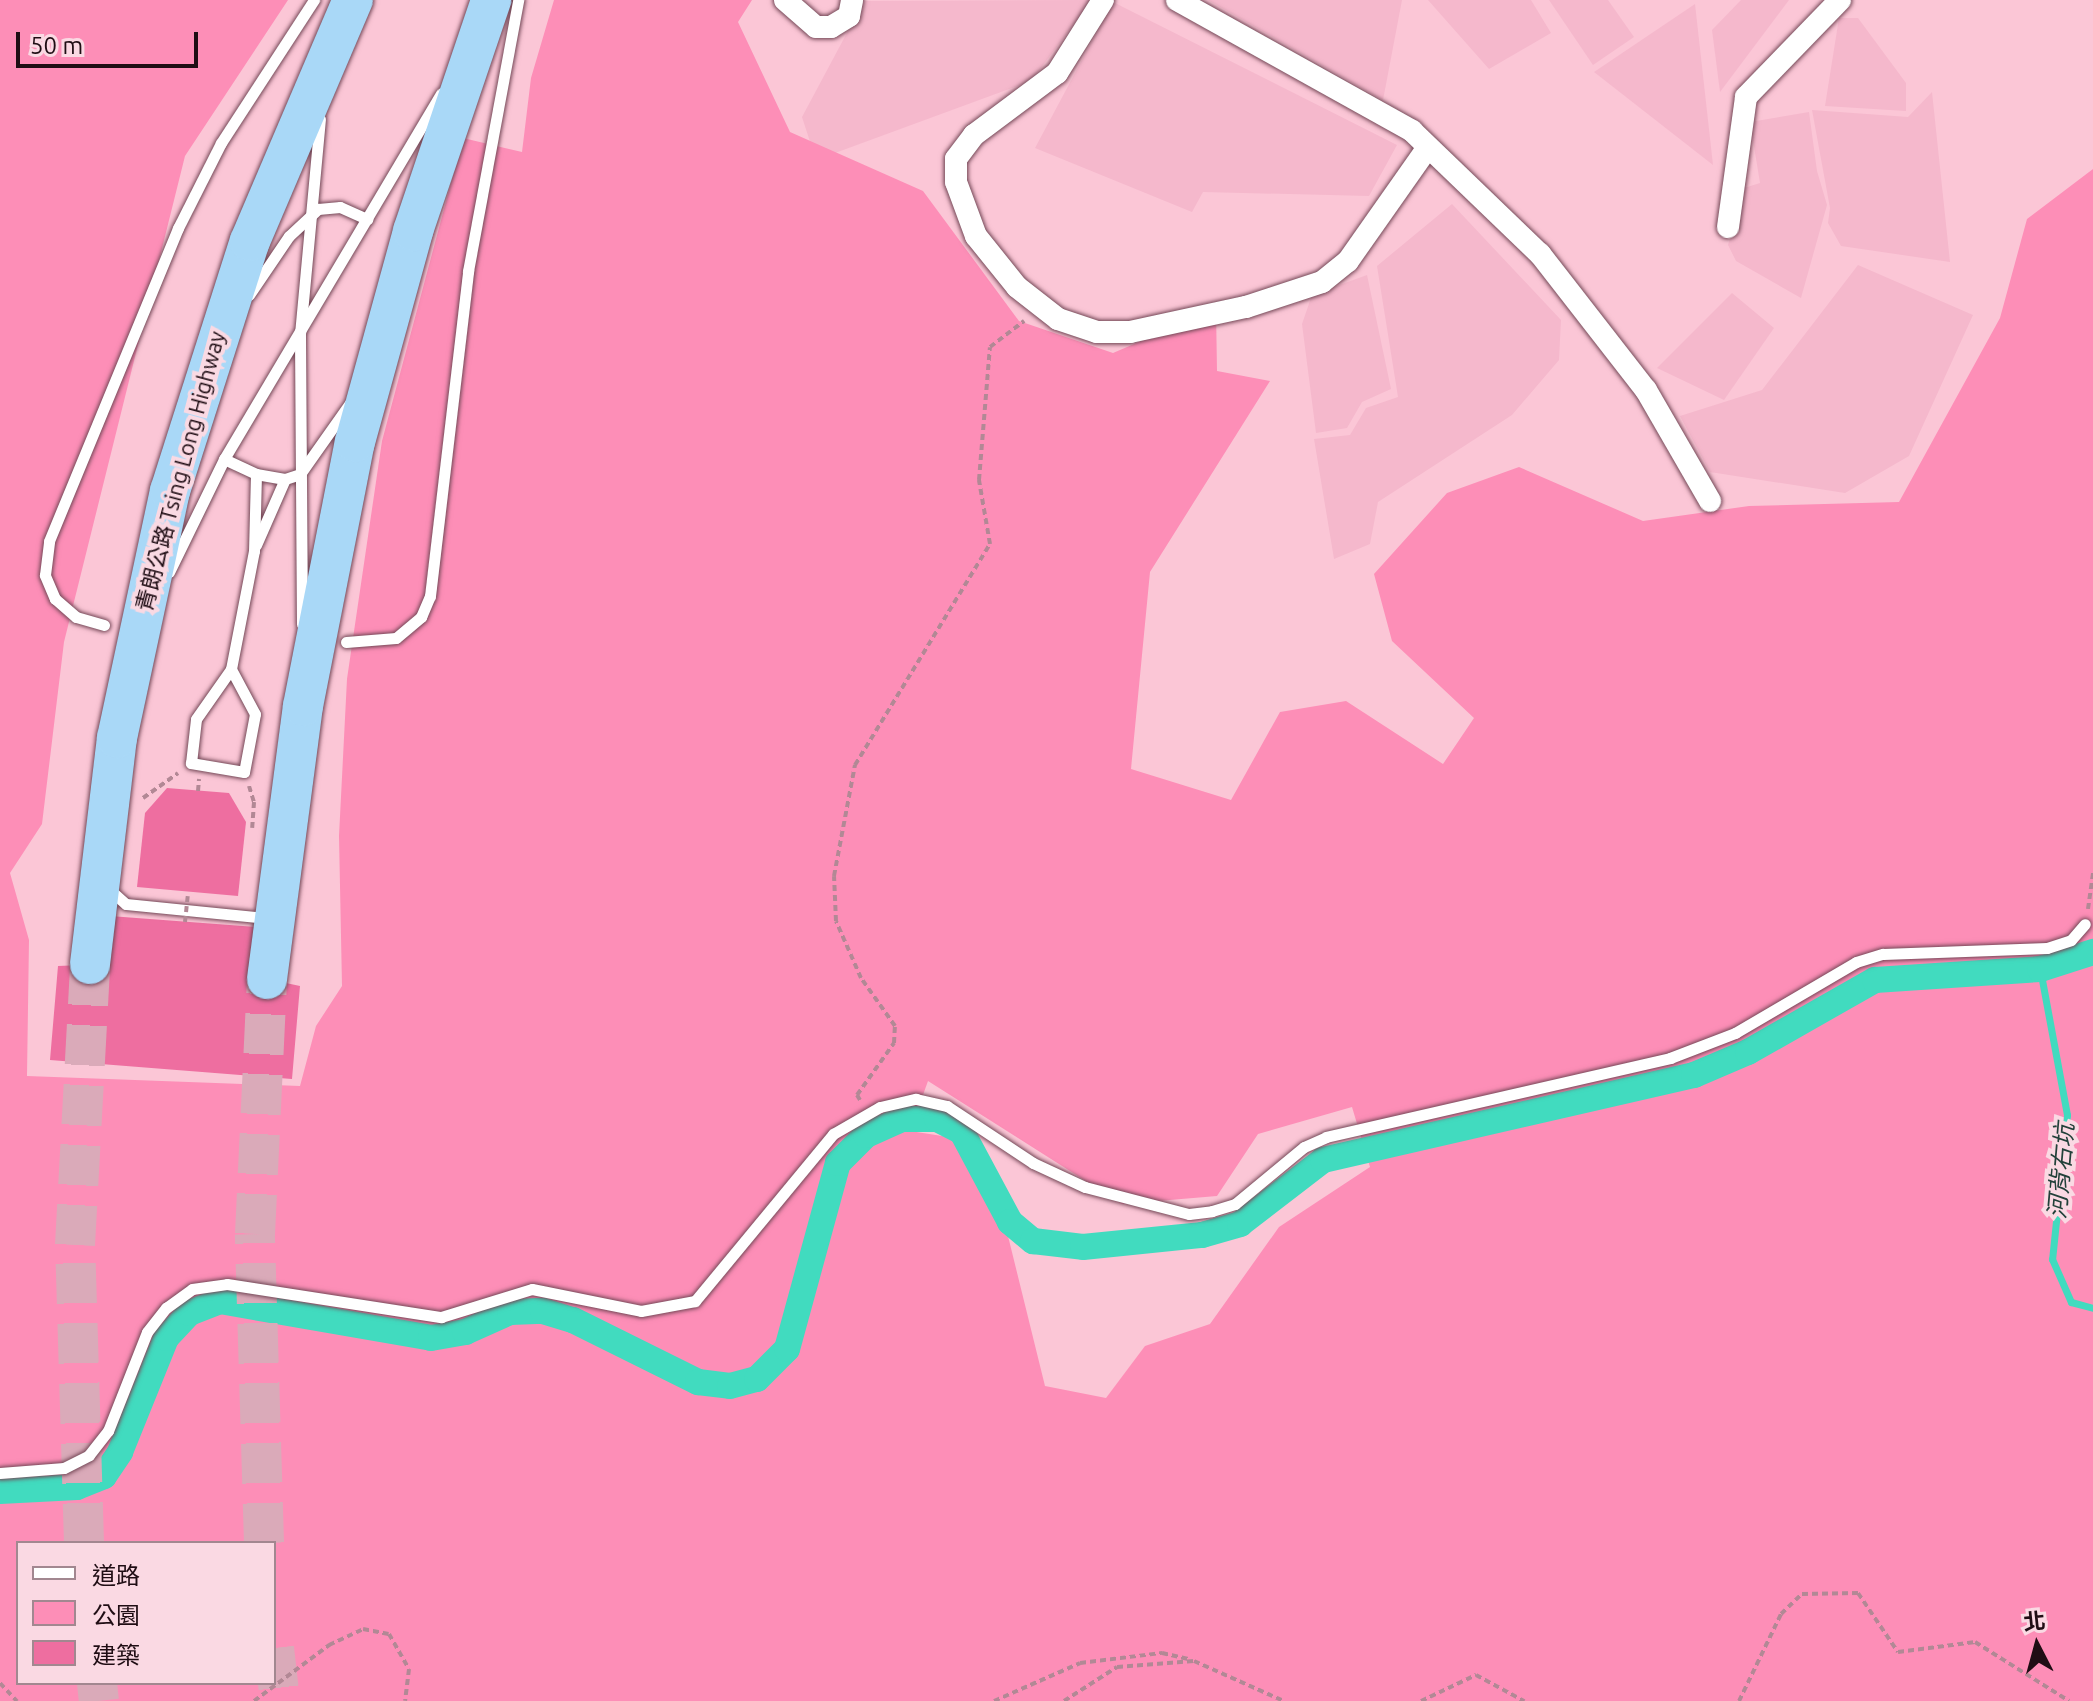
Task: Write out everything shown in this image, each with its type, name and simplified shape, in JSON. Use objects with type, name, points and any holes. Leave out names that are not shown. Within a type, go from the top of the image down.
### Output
[{"type":"highway","name":"青朗公路 Tsing Long Highway","points":[[90,964],[98,878],[130,663],[170,491],[211,352],[275,176],[353,0]]},
{"type":"highway","points":[[267,979],[303,706],[331,636],[340,512],[373,371],[435,160],[487,10]]},
{"type":"street","points":[[785,0],[816,27],[831,27],[849,16],[852,0]]},
{"type":"street","points":[[1103,0],[1057,73],[974,135],[956,159],[956,182],[976,236],[1035,302],[1087,330],[1120,333],[1306,289],[1334,275],[1348,261],[1426,150]]},
{"type":"street","points":[[1177,0],[1382,111],[1412,131],[1426,150],[1540,254],[1646,390],[1710,501]]},
{"type":"street","points":[[1728,227],[1746,97],[1840,0]]},
{"type":"lane","points":[[104,625],[76,617],[55,599],[45,575],[49,541],[178,228],[221,143],[314,0]]},
{"type":"lane","points":[[331,636],[396,638],[421,617],[430,596],[468,271],[518,0]]},
{"type":"lane","points":[[130,663],[224,459],[300,334],[487,10]]},
{"type":"lane","points":[[303,706],[300,334],[307,217],[329,51]]},
{"type":"lane","points":[[211,352],[307,217],[328,206],[367,219]]},
{"type":"lane","points":[[224,459],[256,474],[285,479],[300,474],[373,371]]},
{"type":"lane","points":[[231,669],[255,714],[244,772],[191,763],[196,719],[231,669],[254,551],[256,474]]},
{"type":"lane","points":[[254,551],[285,479]]},
{"type":"lane","points":[[98,878],[126,904],[257,917],[275,910]]},
{"type":"lane","points":[[0,1473],[64,1468],[89,1455],[108,1431],[147,1332],[166,1308],[192,1289],[227,1284],[441,1317],[532,1289],[641,1311],[695,1301],[798,1172],[833,1134],[867,1112],[916,1099],[947,1106],[1033,1163],[1085,1187],[1189,1214],[1212,1211],[1235,1204],[1304,1147],[1326,1137],[1670,1058],[1735,1033],[1856,962],[1883,954],[2039,949],[2071,940],[2085,924]]},
{"type":"path","points":[[867,1112],[857,1095],[894,1043],[895,1026],[861,978],[836,921],[834,876],[855,765],[990,544],[979,480],[990,347],[1031,316],[1035,302]]},
{"type":"path","points":[[137,801],[191,763]]},
{"type":"path","points":[[244,772],[254,802],[251,844]]},
{"type":"path","points":[[2085,924],[2093,872]]},
{"type":"path","points":[[185,922],[188,892]]},
{"type":"path","points":[[1739,1701],[1781,1614],[1802,1594],[1858,1593],[1898,1652],[1975,1642],[2069,1701]]},
{"type":"path","points":[[276,1685],[329,1645],[363,1629],[389,1634],[409,1669],[405,1701]]},
{"type":"path","points":[[994,1701],[1080,1663],[1162,1653],[1194,1661],[1284,1701]]},
{"type":"path","points":[[1064,1701],[1117,1667],[1194,1661]]},
{"type":"path","points":[[1421,1701],[1476,1675],[1524,1701]]},
{"type":"path","points":[[0,1683],[17,1701]]},
{"type":"path","points":[[254,1701],[275,1685]]},
{"type":"shaded area","points":[[1092,0],[1031,81],[816,160],[802,117],[864,1]]},
{"type":"shaded area","points":[[1208,0],[1402,0],[1383,100]]},
{"type":"shaded area","points":[[1428,0],[1531,0],[1551,33],[1489,69]]},
{"type":"shaded area","points":[[1549,0],[1608,0],[1634,37],[1593,65]]},
{"type":"shaded area","points":[[1741,0],[1789,0],[1720,92],[1712,30]]},
{"type":"shaded area","points":[[1113,2],[1397,145],[1369,196],[1203,192],[1192,212],[1035,148]]},
{"type":"shaded area","points":[[1695,4],[1713,165],[1594,72]]},
{"type":"shaded area","points":[[1839,18],[1858,18],[1906,83],[1906,111],[1825,106]]},
{"type":"shaded area","points":[[1932,92],[1950,262],[1841,246],[1828,223],[1830,208],[1812,110],[1908,117]]},
{"type":"shaded area","points":[[1809,112],[1817,171],[1827,205],[1801,298],[1736,261],[1728,245],[1744,188],[1760,183],[1750,122]]},
{"type":"shaded area","points":[[1452,204],[1561,320],[1559,360],[1512,415],[1378,502],[1370,544],[1334,559],[1314,439],[1350,435],[1366,408],[1398,397],[1377,266]]},
{"type":"shaded area","points":[[1858,265],[1973,315],[1909,456],[1845,493],[1710,472],[1680,416],[1762,390]]},
{"type":"shaded area","points":[[1367,275],[1391,389],[1362,402],[1347,428],[1316,433],[1302,324],[1312,295]]},
{"type":"shaded area","points":[[1732,293],[1774,328],[1724,400],[1657,368]]},
{"type":"green space","points":[[0,0],[288,0],[185,156],[64,642],[42,824],[10,873],[29,940],[27,1076],[300,1086],[316,1026],[342,986],[339,836],[347,679],[382,441],[463,138],[522,152],[531,78],[554,0],[752,0],[738,22],[790,132],[923,191],[1019,321],[1113,353],[1216,309],[1217,371],[1270,381],[1150,572],[1131,769],[1231,800],[1280,712],[1346,701],[1443,764],[1474,718],[1392,641],[1374,574],[1447,493],[1519,467],[1643,521],[1749,506],[1899,502],[2000,318],[2027,219],[2093,169],[2093,1701],[0,1701]],"holes":[[[928,1081],[1122,1204],[1217,1196],[1258,1134],[1352,1107],[1370,1167],[1279,1227],[1210,1324],[1145,1346],[1106,1398],[1045,1386],[1008,1236],[955,1138],[910,1131]]]},
{"type":"building","points":[[167,788],[229,793],[246,822],[238,896],[137,887],[145,813]]},
{"type":"building","points":[[110,916],[257,927],[253,976],[300,986],[292,1079],[50,1060],[58,966],[106,964]]},
{"type":"waterway","points":[[0,1491],[77,1487],[104,1476],[120,1452],[166,1338],[189,1313],[220,1301],[431,1338],[465,1332],[510,1312],[543,1311],[573,1320],[698,1382],[730,1386],[757,1379],[787,1349],[838,1163],[866,1135],[902,1119],[937,1119],[962,1132],[1010,1222],[1033,1241],[1083,1247],[1202,1235],[1240,1224],[1323,1160],[1694,1075],[1748,1052],[1875,980],[2040,969],[2093,952]]},
{"type":"waterway","name":"河背右坑","points":[[2040,969],[2067,1115],[2052,1259],[2071,1302],[2093,1308]]},
{"type":"tunnel","points":[[84,1541],[75,1245],[90,964]]},
{"type":"tunnel","points":[[264,1541],[255,1234],[267,979]]},
{"type":"tunnel","points":[[276,1666],[280,1701]]},
{"type":"tunnel","points":[[97,1685],[99,1701]]}]
